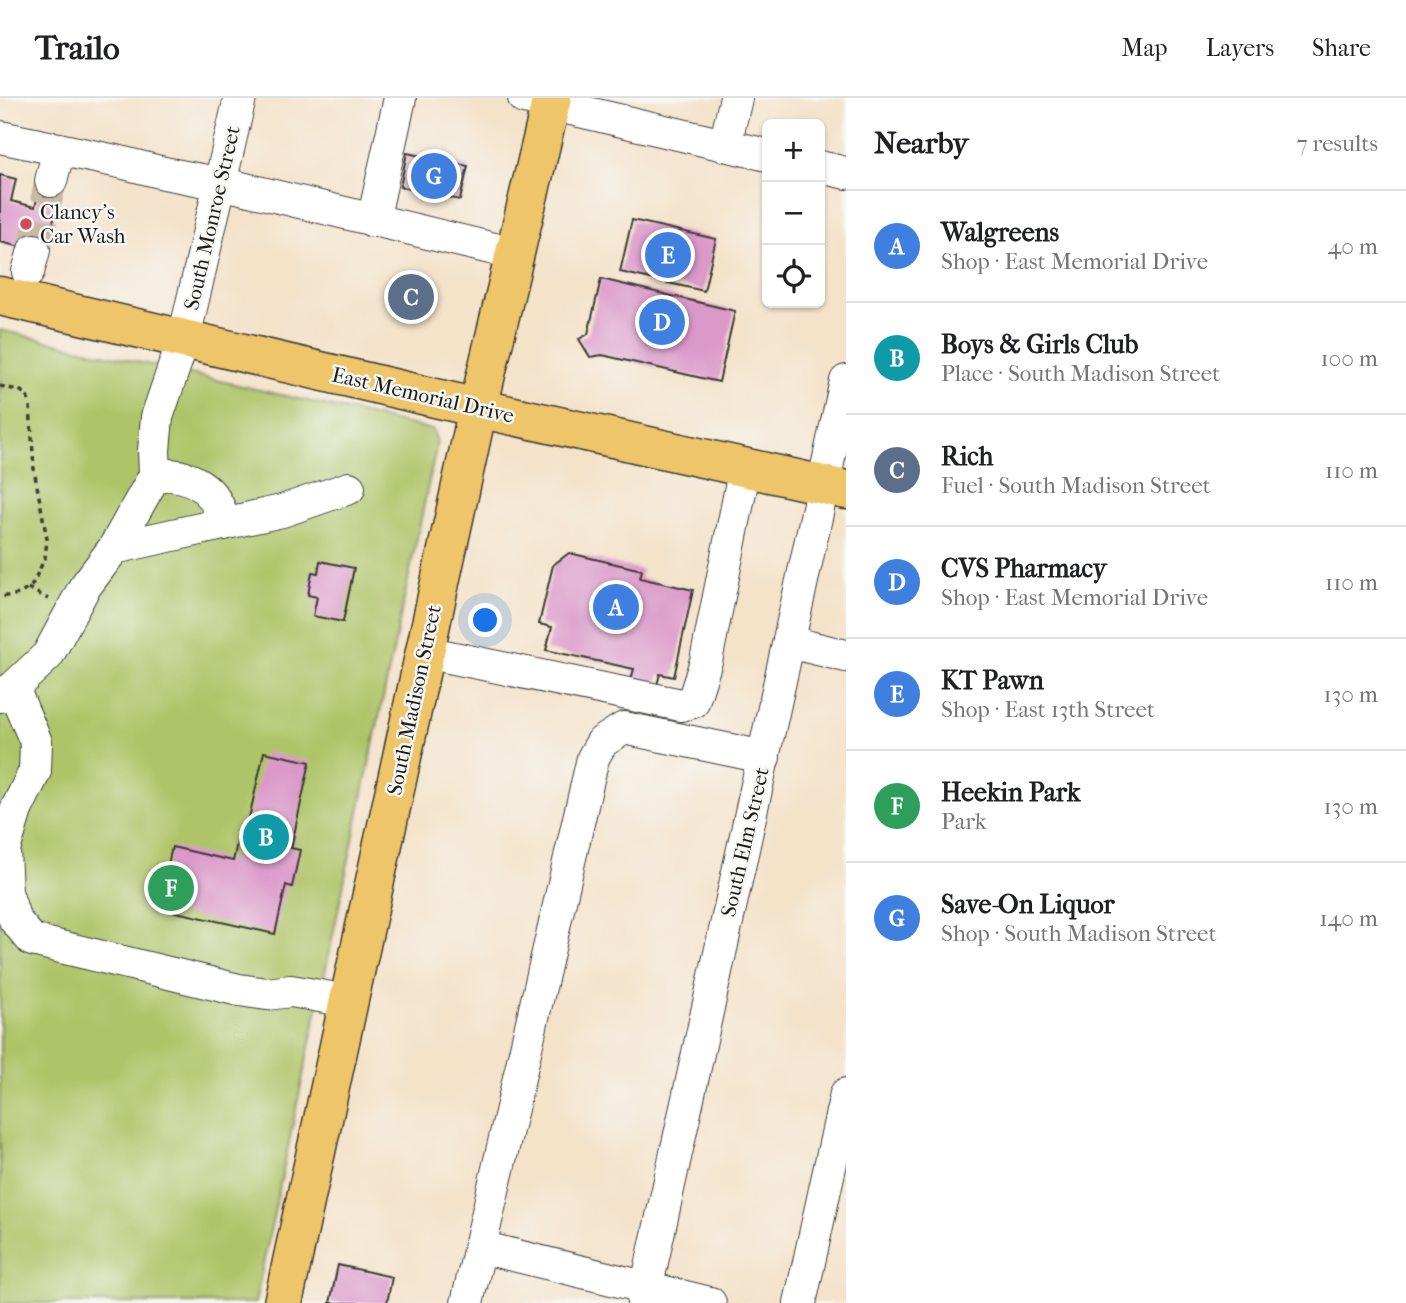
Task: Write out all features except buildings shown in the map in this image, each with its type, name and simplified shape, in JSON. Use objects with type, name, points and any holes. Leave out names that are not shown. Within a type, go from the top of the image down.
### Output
[{"type":"main road","name":"South Madison Street","points":[[283,1303],[478,408],[515,254],[543,100]]},
{"type":"main road","name":"East Memorial Drive","points":[[21,273],[184,338],[478,408],[834,487]]},
{"type":"street","name":"South Monroe Street","points":[[155,475],[157,417],[184,338],[240,98]]},
{"type":"street","points":[[373,221],[400,98]]},
{"type":"street","points":[[725,145],[736,98]]},
{"type":"street","points":[[543,100],[762,154]]},
{"type":"street","points":[[0,137],[220,184],[515,254]]},
{"type":"street","points":[[51,181],[59,149]]},
{"type":"street","points":[[825,168],[846,173]]},
{"type":"street","name":"South Elm Street","points":[[644,1296],[789,642],[834,487],[846,381]]},
{"type":"street","points":[[425,652],[681,705],[694,702],[706,662],[745,467]]},
{"type":"street","points":[[224,524],[222,512],[212,494],[189,477],[173,473],[155,475],[114,548],[84,588],[48,654],[7,692],[36,742],[35,771],[16,810],[4,850],[6,892],[15,919],[32,940],[239,989],[267,994],[291,991],[348,1001]]},
{"type":"street","points":[[114,548],[282,511],[349,488]]},
{"type":"street","points":[[789,642],[846,656]]},
{"type":"street","points":[[467,1303],[593,758],[602,741],[624,728],[764,757]]},
{"type":"street","points":[[800,1303],[846,1094]]},
{"type":"street","points":[[480,1247],[644,1296],[710,1303]]},
{"type":"path","points":[[0,386],[21,391],[27,396],[34,470],[47,538],[45,558],[32,585],[20,594],[0,597]]},
{"type":"green space","points":[[0,330],[433,430],[437,443],[255,1303],[0,1303]]},
{"type":"tunnel","points":[[34,250],[51,181]]},
{"type":"place","name":"Save-On Liquor","points":[[434,176]]},
{"type":"place","name":"Clancy's Car Wash","points":[[26,224]]},
{"type":"place","name":"KT Pawn","points":[[668,255]]},
{"type":"place","name":"Rich","points":[[411,297]]},
{"type":"place","name":"CVS Pharmacy","points":[[662,322]]},
{"type":"place","name":"Walgreens","points":[[616,607]]},
{"type":"place","name":"Boys & Girls Club","points":[[266,837]]},
{"type":"place","name":"Heekin Park","points":[[171,888]]}]
